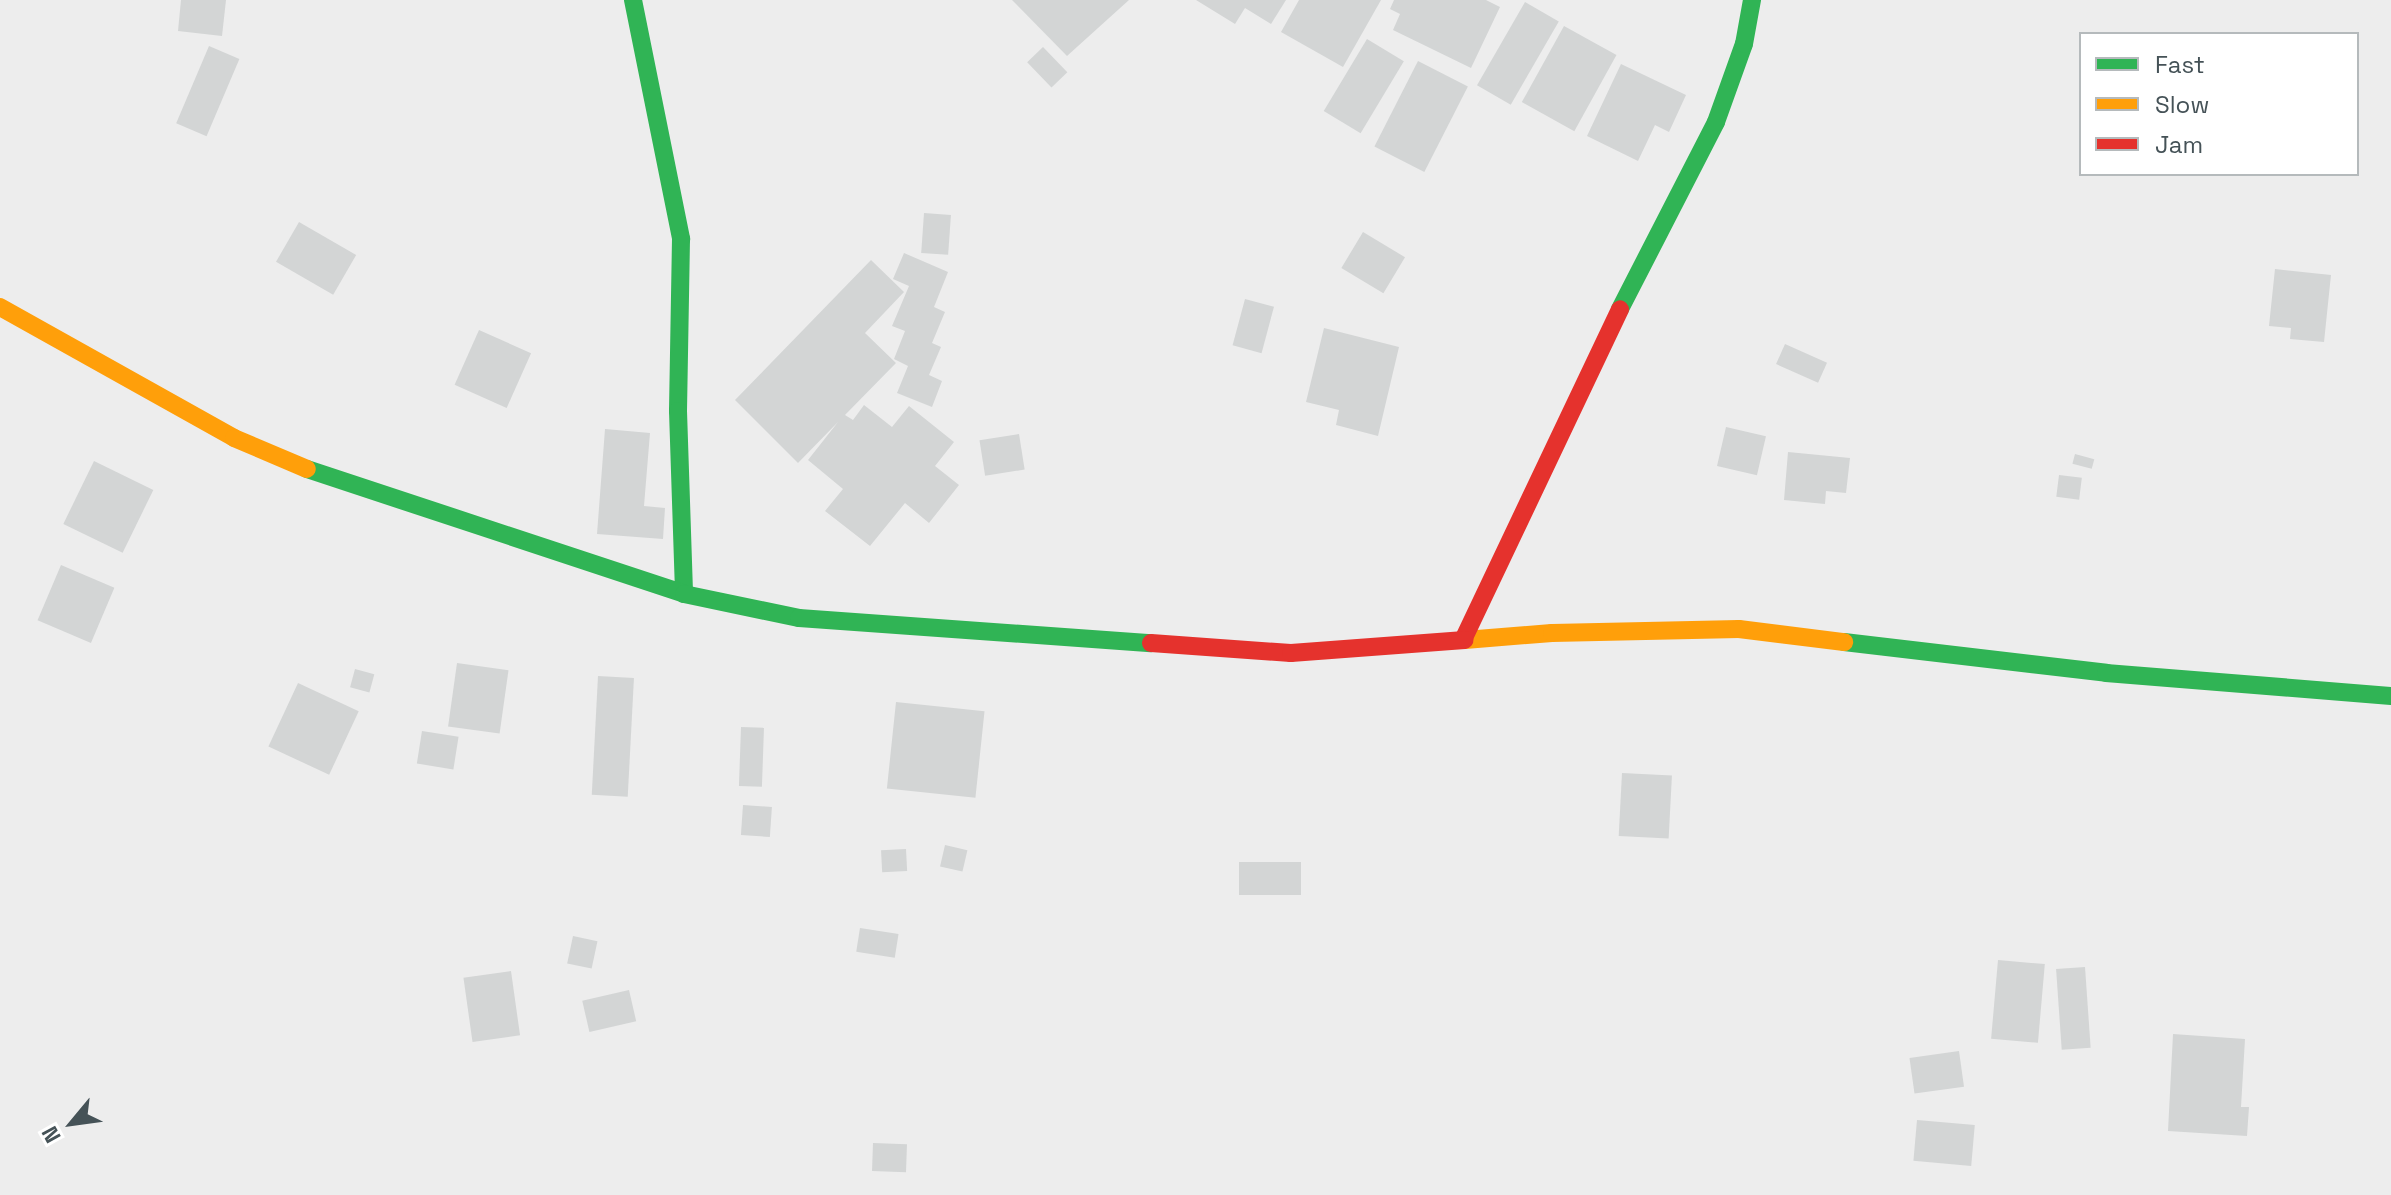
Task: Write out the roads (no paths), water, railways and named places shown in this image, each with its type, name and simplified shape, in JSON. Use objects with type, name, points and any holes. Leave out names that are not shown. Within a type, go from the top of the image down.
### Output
[{"type":"street","points":[[633,0],[681,239],[678,411],[684,594]]},
{"type":"street","points":[[1463,640],[1626,296],[1716,122],[1744,44],[1752,0]]},
{"type":"street","points":[[0,307],[234,438],[328,478],[684,594],[799,618],[1291,653],[1552,633],[1739,629],[2106,673],[2391,696]]}]
